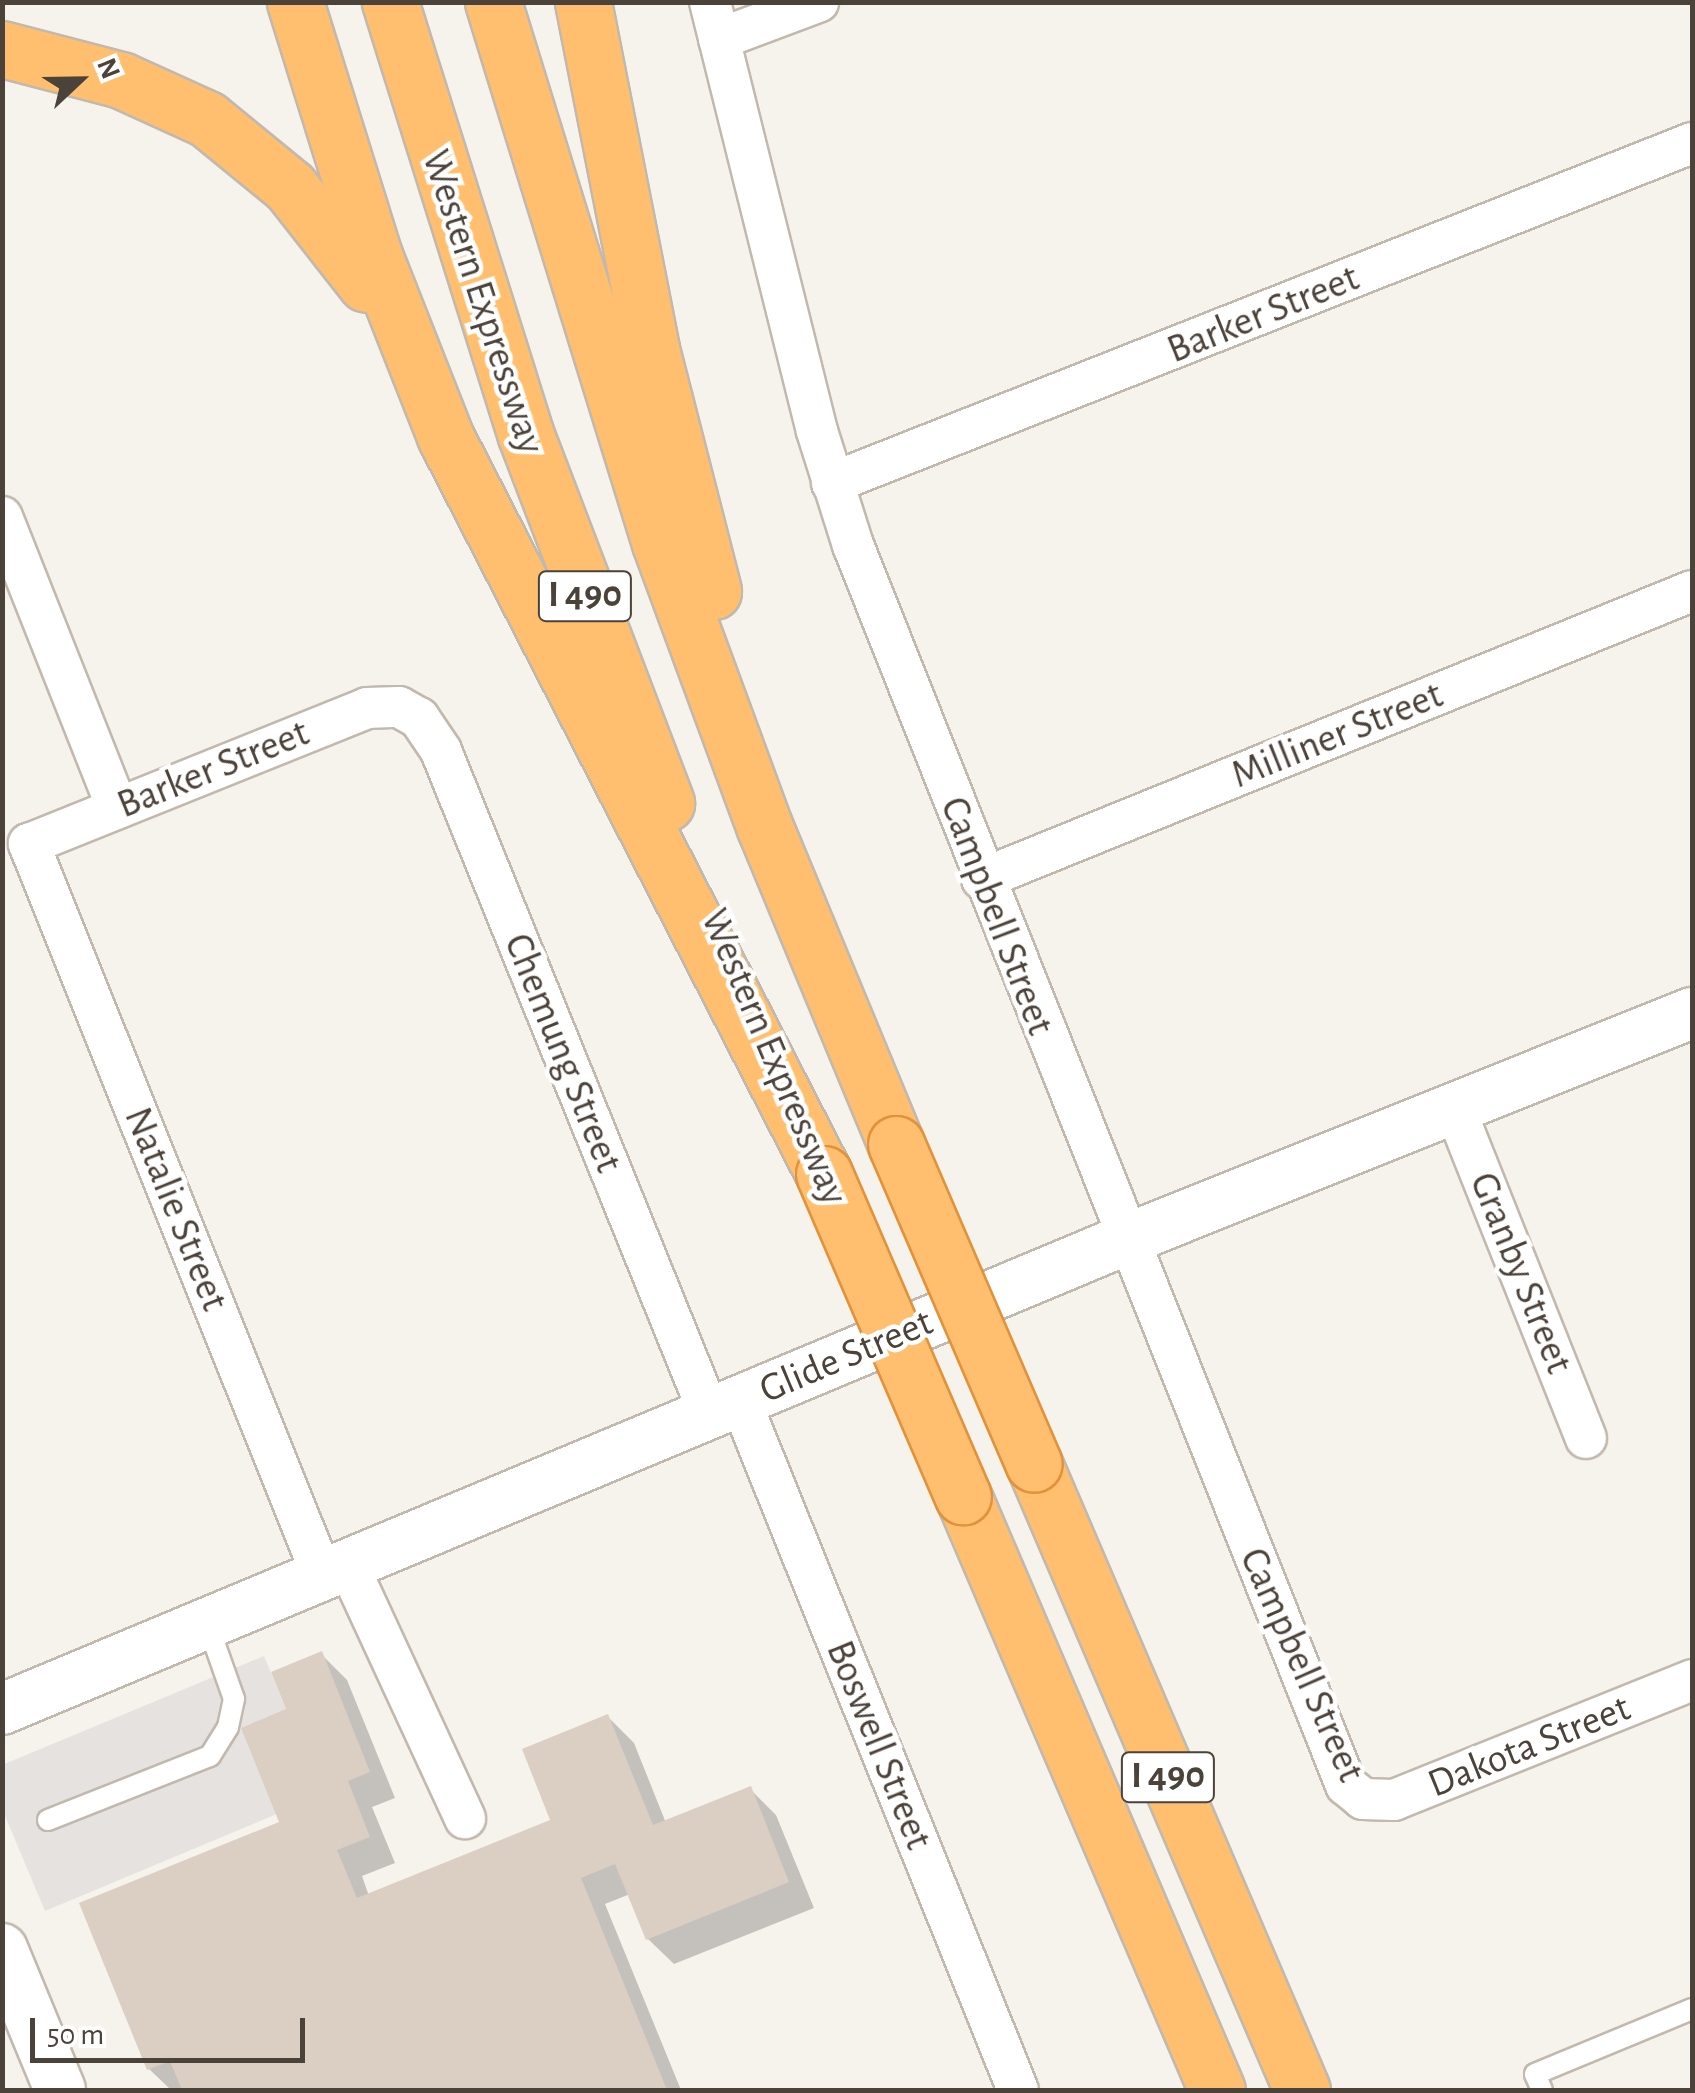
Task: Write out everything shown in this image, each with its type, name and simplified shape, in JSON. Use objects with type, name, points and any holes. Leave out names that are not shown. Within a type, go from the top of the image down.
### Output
[{"type":"highway","points":[[295,2],[345,172],[423,387],[501,554],[824,1174]]},
{"type":"highway","name":"Western Expressway","points":[[390,2],[482,307],[554,514],[667,807],[1217,2090]]},
{"type":"highway","name":"Western Expressway","points":[[493,2],[660,543],[765,828],[896,1144],[1302,2090]]},
{"type":"highway","points":[[582,2],[639,293],[694,529],[764,759],[896,1144]]},
{"type":"highway","points":[[2,49],[144,88],[242,143],[339,245],[423,387]]},
{"type":"street","points":[[715,20],[818,2]]},
{"type":"street","name":"Campbell Street","points":[[715,20],[832,483],[982,879],[1125,1240],[1342,1775],[1362,1799]]},
{"type":"street","name":"Barker Street","points":[[832,483],[1692,143]]},
{"type":"street","points":[[2,517],[117,808]]},
{"type":"street","name":"Milliner Street","points":[[982,879],[1692,592]]},
{"type":"street","name":"Barker Street","points":[[30,844],[354,712],[399,707]]},
{"type":"street","name":"Chemung Street","points":[[399,707],[428,726],[442,752],[725,1407]]},
{"type":"street","name":"Natalie Street","points":[[30,844],[335,1570],[465,1818]]},
{"type":"street","name":"Glide Street","points":[[2,1709],[1125,1240],[1692,1013]]},
{"type":"street","name":"Granby Street","points":[[1455,1110],[1586,1438]]},
{"type":"street","name":"Boswell Street","points":[[725,1407],[1018,2090]]},
{"type":"street","name":"Dakota Street","points":[[1362,1799],[1404,1797],[1692,1680]]},
{"type":"street","points":[[2,1949],[60,2090]]},
{"type":"lane","points":[[48,1820],[210,1756],[228,1727],[234,1699],[207,1624]]},
{"type":"lane","points":[[1542,2090],[1536,2074],[1692,2010]]},
{"type":"shaded area","points":[[264,1656],[286,1709],[277,1814],[45,1911],[3,1811],[2,1765]]},
{"type":"building","points":[[322,1651],[370,1772],[348,1781],[370,1837],[337,1850],[357,1898],[550,1820],[522,1749],[608,1714],[653,1825],[751,1786],[789,1882],[646,1940],[615,1864],[581,1878],[667,2090],[182,2090],[170,2061],[147,2070],[79,1903],[279,1822],[241,1728],[286,1709],[271,1672]]}]
